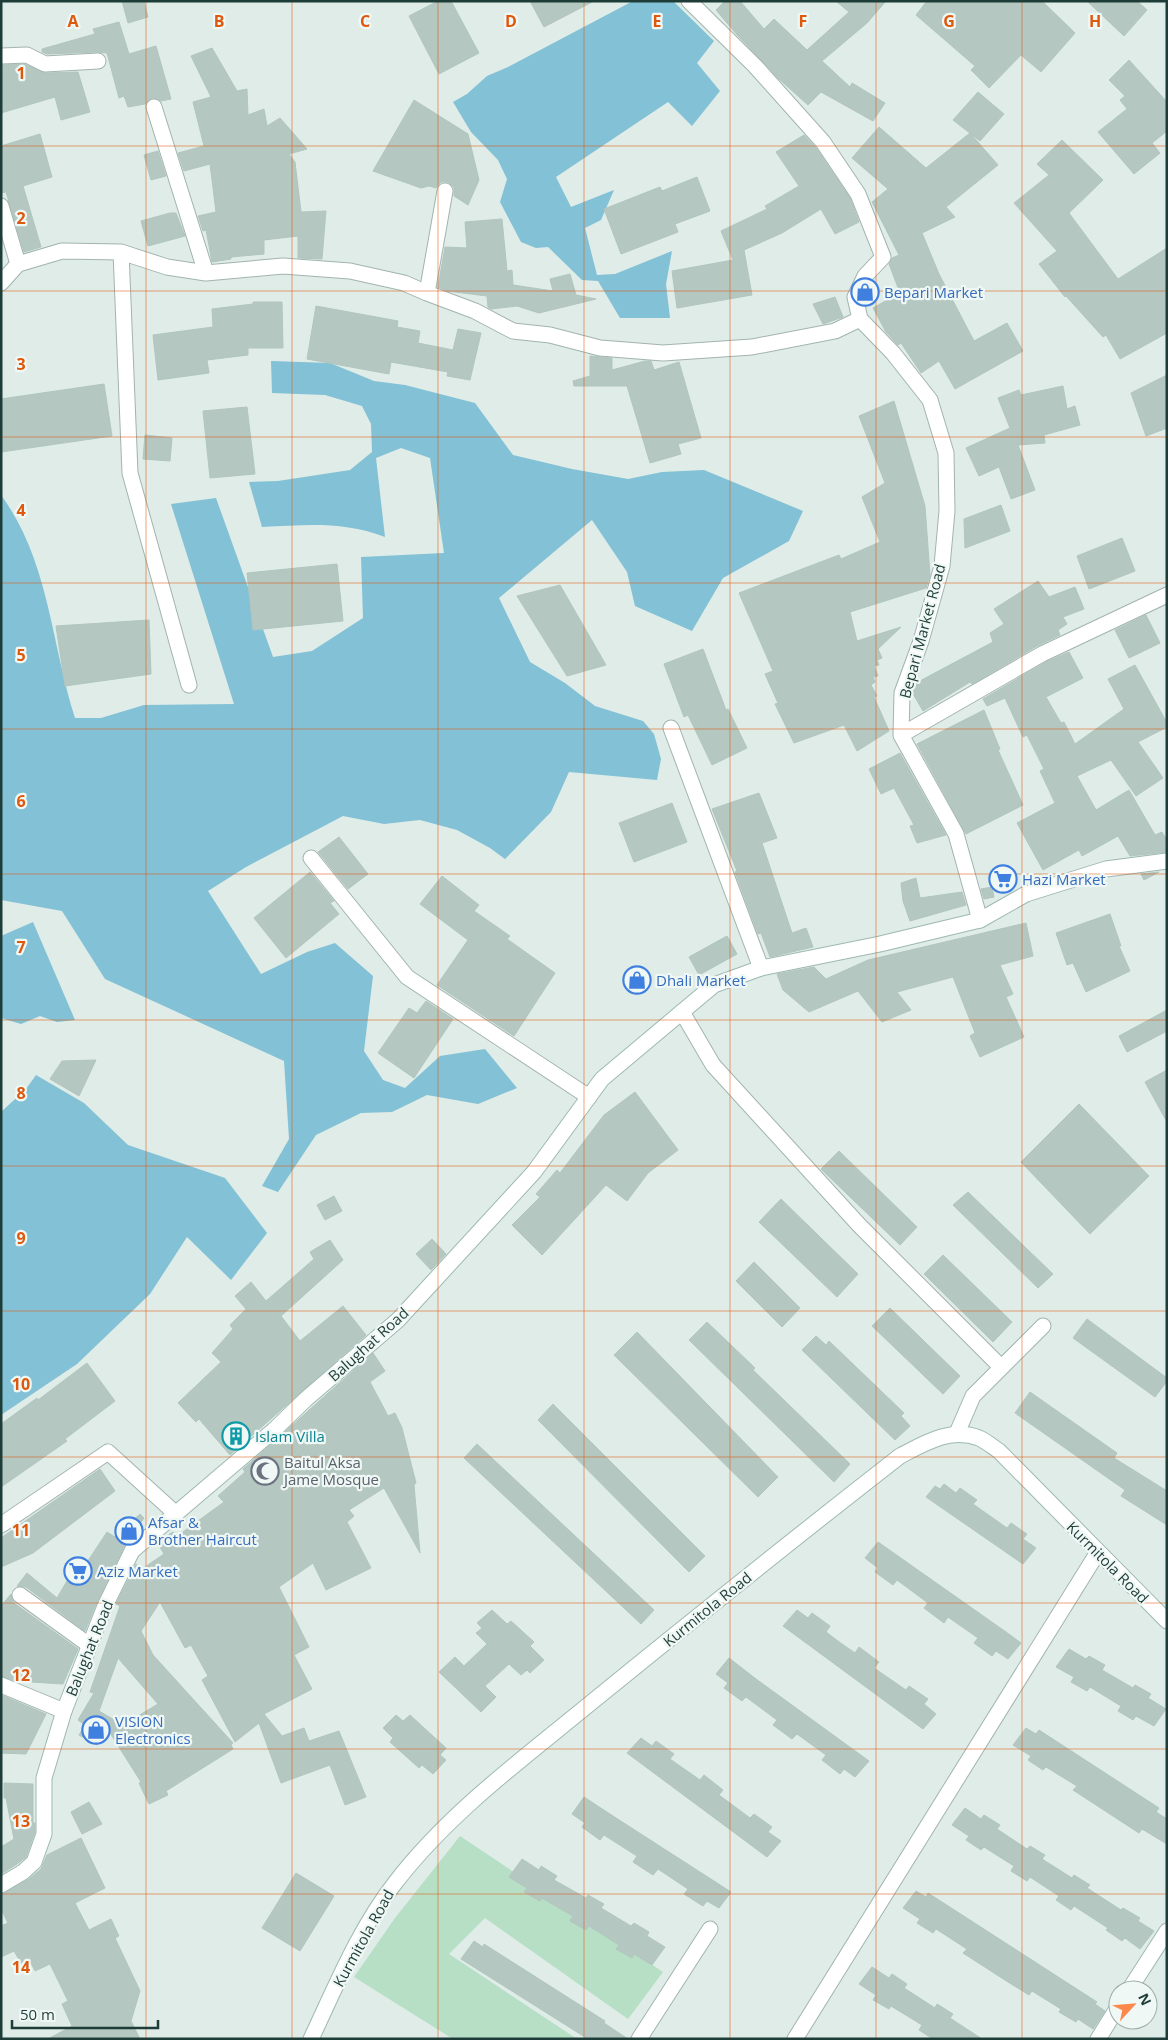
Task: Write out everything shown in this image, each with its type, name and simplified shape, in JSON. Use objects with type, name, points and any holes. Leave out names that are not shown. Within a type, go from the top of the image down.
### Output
[{"type":"street","points":[[1,283],[18,264],[62,251],[121,252],[167,268],[206,273],[283,266],[350,271],[404,283],[475,311],[513,331],[550,336],[600,348],[663,353],[752,348],[835,331],[860,319],[855,297],[865,276],[883,257],[858,194],[812,128],[755,66],[688,1]]},
{"type":"street","points":[[1,56],[27,55],[45,64],[98,61]]},
{"type":"street","points":[[154,107],[206,273]]},
{"type":"street","points":[[427,293],[445,191]]},
{"type":"street","points":[[1,206],[18,264]]},
{"type":"street","points":[[121,252],[130,473],[189,685]]},
{"type":"street","name":"Bepari Market Road","points":[[860,319],[893,353],[930,400],[946,453],[947,511],[942,566],[921,641],[902,693],[901,734]]},
{"type":"street","points":[[980,920],[956,834],[901,734],[1042,654],[1167,595]]},
{"type":"street","points":[[671,728],[761,968]]},
{"type":"street","points":[[311,858],[407,977],[589,1097]]},
{"type":"street","name":"Balughat Road","points":[[1,1885],[23,1872],[34,1862],[44,1834],[44,1778],[64,1711],[105,1606],[132,1551],[274,1430],[306,1399],[398,1320],[534,1172],[602,1078],[714,985],[761,968],[880,944],[980,920],[1026,894],[1106,869],[1167,861]]},
{"type":"street","points":[[682,1012],[712,1065],[859,1226],[1001,1367]]},
{"type":"street","points":[[957,1433],[973,1396],[1043,1326]]},
{"type":"street","name":"Kurmitola Road","points":[[311,2039],[363,1933],[394,1884],[430,1842],[468,1805],[699,1614],[900,1456],[932,1439],[957,1433],[980,1438],[999,1451],[1167,1621]]},
{"type":"street","points":[[1,1525],[108,1452],[175,1513]]},
{"type":"street","points":[[796,2039],[1098,1552]]},
{"type":"street","points":[[20,1595],[89,1645]]},
{"type":"street","points":[[1,1685],[64,1711]]},
{"type":"street","points":[[639,2039],[710,1928]]},
{"type":"street","points":[[1135,1980],[1167,1931]]},
{"type":"street","points":[[1098,2039],[1108,2023]]},
{"type":"green space","points":[[460,1836],[663,1972],[628,2019],[485,1918],[449,1954],[577,2039],[453,2039],[354,1977],[395,1918]]},
{"type":"water","points":[[633,1],[673,1],[714,41],[697,63],[720,91],[692,126],[668,102],[556,177],[571,207],[614,190],[601,220],[585,228],[597,275],[615,274],[672,251],[666,284],[670,318],[620,318],[598,281],[582,280],[548,247],[536,248],[521,242],[500,202],[507,179],[498,160],[471,132],[453,102],[467,94],[487,76],[508,67]]},
{"type":"water","points":[[271,361],[330,363],[374,381],[405,385],[475,403],[513,455],[572,469],[628,479],[662,472],[704,470],[803,511],[789,541],[723,578],[692,631],[635,606],[627,572],[592,520],[499,598],[530,662],[565,683],[595,706],[643,721],[654,734],[661,759],[657,780],[569,772],[551,812],[505,859],[490,848],[457,830],[420,820],[384,824],[343,816],[246,867],[208,891],[261,974],[307,952],[335,943],[373,976],[364,1051],[383,1080],[405,1088],[440,1056],[485,1049],[517,1088],[478,1104],[427,1095],[392,1112],[361,1113],[316,1135],[278,1192],[262,1186],[289,1139],[284,1061],[105,979],[62,911],[1,900],[1,495],[17,520],[39,574],[75,718],[101,718],[144,705],[234,704],[171,504],[216,498],[273,657],[312,651],[363,618],[361,557],[444,553],[430,458],[401,448],[376,458],[385,537],[354,528],[339,526],[262,527],[249,482],[278,481],[350,470],[372,452],[371,424],[362,406],[325,395],[272,393]]},
{"type":"water","points":[[33,922],[75,1020],[57,1022],[40,1016],[21,1024],[1,1018],[1,936]]},
{"type":"water","points":[[36,1075],[84,1103],[128,1145],[225,1178],[267,1233],[231,1280],[187,1237],[150,1294],[77,1364],[1,1415],[1,1112],[26,1089]]},
{"type":"building","points":[[122,1],[144,1],[148,17],[128,23]]},
{"type":"building","points":[[438,1],[451,1],[479,53],[439,74],[409,16]]},
{"type":"building","points":[[530,1],[594,1],[544,27]]},
{"type":"building","points":[[725,1],[740,1],[764,29],[774,19],[807,50],[849,12],[836,1],[886,1],[867,23],[822,61],[850,87],[852,83],[885,103],[873,121],[821,92],[808,105],[779,79],[716,10]]},
{"type":"building","points":[[927,1],[1042,1],[1075,33],[1041,72],[1021,55],[989,88],[971,70],[975,66],[916,15]]},
{"type":"building","points":[[1087,1],[1137,1],[1147,10],[1124,36]]},
{"type":"building","points":[[119,22],[129,54],[156,46],[171,99],[161,101],[152,98],[145,104],[128,107],[124,96],[119,98],[107,53],[47,54],[42,52],[42,49],[95,34],[93,29]]},
{"type":"building","points":[[212,48],[237,91],[247,89],[248,115],[264,109],[267,126],[280,118],[307,149],[289,154],[295,162],[301,212],[326,211],[322,259],[298,258],[298,236],[264,240],[264,254],[231,257],[231,259],[212,262],[206,230],[203,231],[198,216],[216,212],[210,164],[184,171],[178,153],[204,146],[193,102],[211,97],[191,56]]},
{"type":"building","points":[[1129,60],[1167,102],[1167,131],[1152,143],[1160,153],[1134,174],[1098,132],[1127,109],[1120,100],[1125,96],[1109,80]]},
{"type":"building","points":[[25,64],[45,73],[78,72],[90,112],[61,120],[55,97],[1,113],[1,65]]},
{"type":"building","points":[[978,92],[1004,114],[980,141],[953,120]]},
{"type":"building","points":[[414,100],[468,134],[479,180],[468,205],[454,196],[454,187],[447,182],[441,182],[436,188],[429,186],[421,188],[373,171]]},
{"type":"building","points":[[879,127],[926,168],[970,133],[998,165],[946,207],[955,217],[922,233],[939,274],[974,341],[1007,323],[1023,351],[955,389],[939,361],[921,373],[901,343],[898,345],[886,332],[873,308],[900,293],[889,264],[892,258],[899,255],[872,202],[888,189],[852,158]]},
{"type":"building","points":[[40,134],[52,177],[23,186],[41,247],[24,252],[6,192],[1,193],[1,146]]},
{"type":"building","points":[[804,135],[816,148],[850,198],[859,222],[835,234],[821,209],[782,233],[744,250],[752,295],[677,308],[672,271],[733,260],[721,231],[767,209],[765,206],[799,186],[776,152]]},
{"type":"building","points":[[1062,140],[1103,180],[1069,213],[1118,279],[1167,248],[1167,333],[1120,359],[1106,335],[1103,337],[1065,297],[1039,264],[1057,251],[1014,203],[1049,175],[1037,164]]},
{"type":"building","points":[[158,151],[166,176],[151,180],[144,155]]},
{"type":"building","points":[[697,177],[710,211],[675,224],[678,232],[621,254],[604,209],[660,187],[662,191]]},
{"type":"building","points":[[176,213],[185,236],[148,246],[141,221]]},
{"type":"building","points":[[502,219],[507,271],[512,270],[513,285],[553,291],[550,279],[570,274],[576,295],[596,299],[539,313],[517,306],[491,309],[488,307],[487,296],[447,291],[438,287],[445,247],[467,248],[465,222]]},
{"type":"building","points":[[835,297],[843,317],[823,324],[813,304]]},
{"type":"building","points":[[253,302],[282,302],[283,348],[248,348],[248,355],[207,360],[209,373],[158,380],[153,335],[213,327],[212,309],[253,304]]},
{"type":"building","points":[[316,306],[398,321],[397,327],[420,331],[418,343],[453,350],[458,329],[481,333],[470,380],[447,376],[448,372],[391,362],[389,374],[307,359]]},
{"type":"building","points":[[590,356],[612,358],[612,370],[645,361],[651,361],[654,370],[679,362],[701,438],[678,444],[681,454],[650,463],[627,386],[574,386],[573,381],[590,376]]},
{"type":"building","points":[[1167,375],[1167,428],[1146,436],[1131,393]]},
{"type":"building","points":[[104,384],[112,436],[1,452],[1,399]]},
{"type":"building","points":[[1063,386],[1067,409],[1075,406],[1080,425],[1044,435],[1045,443],[1018,445],[1035,490],[1011,499],[999,467],[979,476],[966,448],[1010,428],[998,398],[1019,390],[1021,395]]},
{"type":"building","points":[[894,401],[925,506],[930,575],[926,588],[850,612],[857,641],[901,627],[878,649],[882,658],[877,660],[879,665],[874,666],[878,676],[873,677],[875,682],[871,685],[877,696],[874,697],[889,731],[857,751],[844,725],[794,743],[775,704],[778,703],[765,674],[773,671],[739,593],[839,555],[841,559],[880,542],[862,497],[885,483],[859,416]]},
{"type":"building","points":[[247,407],[255,474],[210,478],[203,411]]},
{"type":"building","points":[[145,435],[172,438],[170,461],[143,459]]},
{"type":"building","points":[[1001,505],[1010,531],[965,548],[964,519]]},
{"type":"building","points":[[1122,538],[1135,571],[1089,589],[1077,556]]},
{"type":"building","points":[[337,564],[343,621],[253,630],[247,573]]},
{"type":"building","points":[[1038,581],[1049,597],[1075,587],[1084,609],[1063,617],[1067,624],[1058,630],[1060,635],[1037,646],[972,684],[970,682],[923,711],[912,692],[916,683],[993,642],[990,633],[1004,624],[994,609]]},
{"type":"building","points":[[560,585],[606,665],[567,676],[517,596]]},
{"type":"building","points":[[1146,615],[1160,643],[1129,658],[1115,630]]},
{"type":"building","points":[[149,620],[151,674],[65,686],[56,626]]},
{"type":"building","points":[[703,649],[726,710],[728,709],[747,748],[712,765],[688,715],[684,717],[664,664]]},
{"type":"building","points":[[1069,652],[1083,678],[1046,697],[1061,723],[1064,722],[1075,744],[1124,709],[1108,679],[1135,665],[1167,723],[1167,727],[1138,742],[1163,778],[1136,796],[1111,760],[1077,776],[1096,810],[1129,790],[1155,835],[1162,832],[1167,840],[1167,852],[1130,856],[1118,836],[1082,856],[1079,850],[1043,870],[1017,823],[1055,803],[1040,771],[1044,769],[1027,735],[1023,737],[1005,698],[987,706],[983,699],[1046,662]]},
{"type":"building","points":[[984,710],[1000,749],[998,750],[1023,805],[966,834],[917,744]]},
{"type":"building","points":[[900,753],[946,835],[917,843],[910,826],[914,825],[894,788],[881,794],[869,769]]},
{"type":"building","points":[[759,793],[777,838],[762,843],[792,933],[806,928],[813,947],[770,957],[761,933],[758,934],[735,872],[737,871],[712,809]]},
{"type":"building","points":[[672,803],[687,842],[634,862],[619,823]]},
{"type":"building","points":[[339,837],[368,874],[348,889],[318,852]]},
{"type":"building","points":[[310,872],[334,901],[330,903],[339,914],[286,958],[254,918]]},
{"type":"building","points":[[1159,872],[1144,880],[1141,874]]},
{"type":"building","points":[[442,876],[479,905],[474,911],[510,936],[507,939],[555,973],[514,1036],[437,985],[468,940],[420,904]]},
{"type":"building","points":[[916,878],[920,898],[962,892],[966,905],[910,921],[903,901],[901,883]]},
{"type":"building","points":[[992,887],[994,897],[984,899],[981,889]]},
{"type":"building","points":[[1110,914],[1121,946],[1119,946],[1130,971],[1086,992],[1073,963],[1067,965],[1056,933]]},
{"type":"building","points":[[1026,923],[1033,956],[1000,965],[1013,994],[1006,997],[1024,1037],[980,1057],[970,1036],[975,1033],[953,977],[897,992],[911,1010],[882,1022],[858,991],[809,1012],[783,990],[777,974],[814,967],[826,979],[868,960]]},
{"type":"building","points":[[727,936],[737,954],[699,975],[689,957]]},
{"type":"building","points":[[426,1001],[453,1019],[414,1078],[378,1053],[409,1008],[417,1013]]},
{"type":"building","points":[[1167,1010],[1167,1031],[1127,1052],[1119,1036]]},
{"type":"building","points":[[96,1060],[79,1096],[50,1079],[62,1061]]},
{"type":"building","points":[[1167,1070],[1167,1122],[1145,1082]]},
{"type":"building","points":[[635,1092],[678,1150],[648,1173],[627,1201],[606,1185],[542,1255],[512,1225],[540,1197],[536,1194],[557,1170],[560,1173],[604,1115]]},
{"type":"building","points":[[1079,1104],[1149,1176],[1090,1234],[1021,1162]]},
{"type":"building","points":[[839,1151],[917,1227],[900,1245],[821,1169]]},
{"type":"building","points":[[968,1192],[1053,1274],[1038,1288],[953,1205]]},
{"type":"building","points":[[334,1196],[342,1211],[325,1220],[317,1205]]},
{"type":"building","points":[[781,1199],[858,1274],[837,1297],[759,1222]]},
{"type":"building","points":[[432,1239],[446,1254],[431,1270],[416,1254]]},
{"type":"building","points":[[330,1240],[343,1260],[281,1316],[300,1341],[343,1306],[366,1335],[230,1455],[199,1419],[196,1422],[178,1403],[221,1362],[212,1353],[233,1329],[230,1325],[246,1309],[235,1296],[251,1282],[266,1301],[314,1259],[310,1252]]},
{"type":"building","points":[[943,1255],[1012,1322],[993,1342],[924,1274]]},
{"type":"building","points":[[754,1262],[800,1308],[782,1327],[736,1281]]},
{"type":"building","points":[[890,1308],[960,1376],[943,1394],[872,1326]]},
{"type":"building","points":[[1087,1319],[1167,1378],[1167,1381],[1155,1397],[1073,1338]]},
{"type":"building","points":[[707,1322],[755,1368],[753,1370],[850,1464],[834,1482],[689,1340]]},
{"type":"building","points":[[637,1332],[778,1477],[758,1497],[614,1355]]},
{"type":"building","points":[[816,1336],[826,1345],[829,1341],[904,1413],[901,1416],[910,1426],[895,1440],[802,1350]]},
{"type":"building","points":[[373,1353],[385,1371],[370,1382],[388,1416],[395,1413],[402,1428],[416,1483],[414,1485],[420,1553],[384,1488],[349,1510],[354,1516],[347,1522],[371,1568],[326,1590],[313,1563],[279,1587],[309,1647],[294,1655],[312,1689],[264,1714],[282,1736],[304,1728],[309,1741],[339,1731],[366,1797],[345,1805],[330,1765],[281,1783],[259,1723],[235,1742],[202,1680],[208,1676],[191,1645],[185,1648],[160,1602],[141,1631],[153,1655],[233,1743],[231,1745],[233,1749],[166,1791],[168,1795],[149,1804],[139,1783],[141,1782],[107,1728],[97,1745],[79,1735],[85,1725],[78,1720],[94,1693],[90,1692],[120,1606],[116,1604],[136,1564],[142,1569],[164,1554],[157,1542],[173,1532],[176,1537],[224,1502],[218,1496],[245,1472],[243,1469]],"holes":[[[118,1658],[158,1704],[123,1725],[99,1711]]]},
{"type":"building","points":[[87,1363],[115,1401],[65,1439],[67,1441],[1,1487],[1,1424],[37,1398],[38,1400]]},
{"type":"building","points":[[1030,1392],[1117,1453],[1114,1458],[1167,1491],[1167,1525],[1121,1496],[1125,1490],[1015,1413]]},
{"type":"building","points":[[553,1404],[705,1556],[689,1572],[538,1420]]},
{"type":"building","points":[[477,1444],[654,1610],[641,1624],[464,1458]]},
{"type":"building","points":[[100,1469],[115,1491],[33,1553],[1,1567],[1,1538]]},
{"type":"building","points":[[944,1484],[956,1493],[960,1488],[977,1500],[973,1504],[1007,1528],[1011,1523],[1027,1534],[1023,1539],[1036,1548],[1023,1564],[926,1497],[935,1486],[940,1489]]},
{"type":"building","points":[[140,1514],[144,1518],[124,1547],[85,1631],[26,1587],[17,1586],[27,1573],[57,1598],[74,1569],[80,1573],[107,1532],[115,1537]]},
{"type":"building","points":[[878,1542],[1021,1643],[1008,1659],[996,1651],[992,1656],[974,1643],[978,1638],[948,1617],[944,1623],[924,1608],[928,1603],[897,1580],[893,1585],[875,1572],[878,1568],[865,1558]]},
{"type":"building","points":[[11,1594],[14,1603],[78,1649],[63,1684],[15,1681],[1,1676],[1,1606]]},
{"type":"building","points":[[492,1610],[507,1624],[511,1621],[534,1642],[530,1646],[544,1660],[530,1673],[527,1670],[521,1675],[509,1664],[485,1686],[496,1697],[481,1712],[439,1672],[455,1657],[464,1666],[487,1644],[476,1633],[482,1628],[477,1623]]},
{"type":"building","points":[[797,1610],[808,1618],[812,1613],[830,1626],[826,1632],[855,1653],[859,1647],[879,1662],[874,1668],[906,1690],[909,1686],[928,1699],[924,1704],[936,1714],[923,1729],[783,1626]]},
{"type":"building","points":[[1069,1649],[1086,1659],[1089,1656],[1105,1665],[1102,1670],[1133,1688],[1135,1685],[1151,1694],[1148,1698],[1166,1709],[1154,1726],[1136,1716],[1133,1720],[1118,1711],[1121,1706],[1090,1687],[1087,1691],[1071,1682],[1074,1677],[1056,1667]]},
{"type":"building","points":[[729,1658],[869,1761],[855,1777],[844,1769],[840,1774],[822,1760],[826,1755],[797,1734],[792,1739],[773,1725],[777,1720],[746,1697],[742,1701],[724,1688],[728,1683],[716,1674]]},
{"type":"building","points":[[1,1695],[46,1714],[26,1754],[1,1753]]},
{"type":"building","points":[[396,1715],[403,1721],[410,1715],[446,1748],[440,1755],[446,1760],[433,1774],[422,1765],[419,1768],[390,1742],[393,1738],[383,1728]]},
{"type":"building","points":[[1026,1728],[1036,1734],[1039,1730],[1159,1808],[1156,1812],[1167,1819],[1167,1844],[1142,1829],[1139,1833],[1073,1790],[1077,1786],[1046,1767],[1043,1770],[1028,1760],[1031,1756],[1013,1745]]},
{"type":"building","points":[[641,1738],[652,1746],[656,1741],[674,1754],[670,1759],[700,1780],[704,1775],[723,1790],[719,1795],[750,1818],[754,1814],[772,1827],[768,1832],[781,1841],[767,1857],[627,1753]]},
{"type":"building","points":[[4,1783],[33,1784],[33,1823],[35,1823],[35,1832],[26,1857],[1,1874],[1,1847],[14,1839],[6,1798],[4,1798]]},
{"type":"building","points":[[584,1797],[731,1892],[719,1908],[707,1901],[703,1906],[684,1894],[688,1889],[658,1869],[653,1875],[633,1862],[637,1856],[604,1835],[600,1840],[582,1827],[585,1823],[572,1814]]},
{"type":"building","points":[[89,1802],[102,1824],[82,1834],[71,1812]]},
{"type":"building","points":[[965,1808],[981,1819],[984,1815],[1000,1825],[997,1829],[1027,1849],[1030,1846],[1045,1855],[1042,1859],[1072,1878],[1074,1875],[1090,1885],[1087,1888],[1121,1910],[1123,1908],[1140,1918],[1138,1921],[1154,1931],[1140,1949],[1125,1938],[1122,1941],[1106,1930],[1108,1928],[1074,1906],[1071,1910],[1056,1900],[1059,1896],[1030,1877],[1027,1881],[1011,1871],[1014,1866],[984,1847],[981,1850],[966,1840],[969,1836],[952,1825]]},
{"type":"building","points":[[81,1838],[105,1888],[75,1903],[89,1930],[111,1919],[119,1936],[115,1938],[140,1991],[131,2021],[140,2039],[48,2039],[72,2026],[62,2004],[68,2001],[50,1964],[35,1971],[29,1959],[21,1963],[14,1951],[1,1957],[1,1926],[8,1923],[1,1909],[1,1894],[29,1879],[41,1869],[47,1855]]},
{"type":"building","points":[[522,1859],[539,1870],[541,1866],[557,1876],[554,1880],[586,1898],[588,1895],[604,1904],[601,1908],[631,1926],[634,1923],[649,1932],[647,1936],[665,1947],[652,1965],[634,1954],[632,1958],[616,1949],[619,1945],[589,1926],[586,1930],[570,1921],[573,1916],[542,1898],[540,1901],[524,1892],[527,1888],[509,1877]]},
{"type":"building","points":[[296,1873],[334,1896],[300,1951],[262,1928]]},
{"type":"building","points":[[916,1891],[926,1897],[928,1893],[1097,2002],[1095,2004],[1105,2011],[1093,2029],[1078,2019],[1076,2022],[1059,2012],[1061,2009],[1032,1991],[1029,1995],[1008,1982],[963,1953],[967,1949],[936,1929],[933,1933],[917,1923],[920,1919],[903,1908]]},
{"type":"building","points":[[474,1941],[483,1947],[484,1944],[605,2021],[604,2023],[628,2039],[588,2039],[461,1959]]},
{"type":"building","points":[[872,1967],[889,1978],[892,1974],[907,1984],[904,1988],[935,2008],[937,2004],[953,2014],[950,2018],[982,2039],[933,2039],[919,2030],[922,2025],[891,2006],[889,2009],[873,2000],[876,1995],[859,1984]]},
{"type":"place","name":"Bepari Market","points":[[865,292]]},
{"type":"place","name":"Hazi Market","points":[[1003,879]]},
{"type":"place","name":"Dhali Market","points":[[637,980]]},
{"type":"place","name":"Islam Villa","points":[[236,1436]]},
{"type":"place","name":"Baitul Aksa Jame Mosque","points":[[265,1471]]},
{"type":"place","name":"Afsar & Brother Haircut","points":[[129,1531]]},
{"type":"place","name":"Aziz Market","points":[[78,1571]]},
{"type":"place","name":"VISION Electronics","points":[[96,1730]]}]
